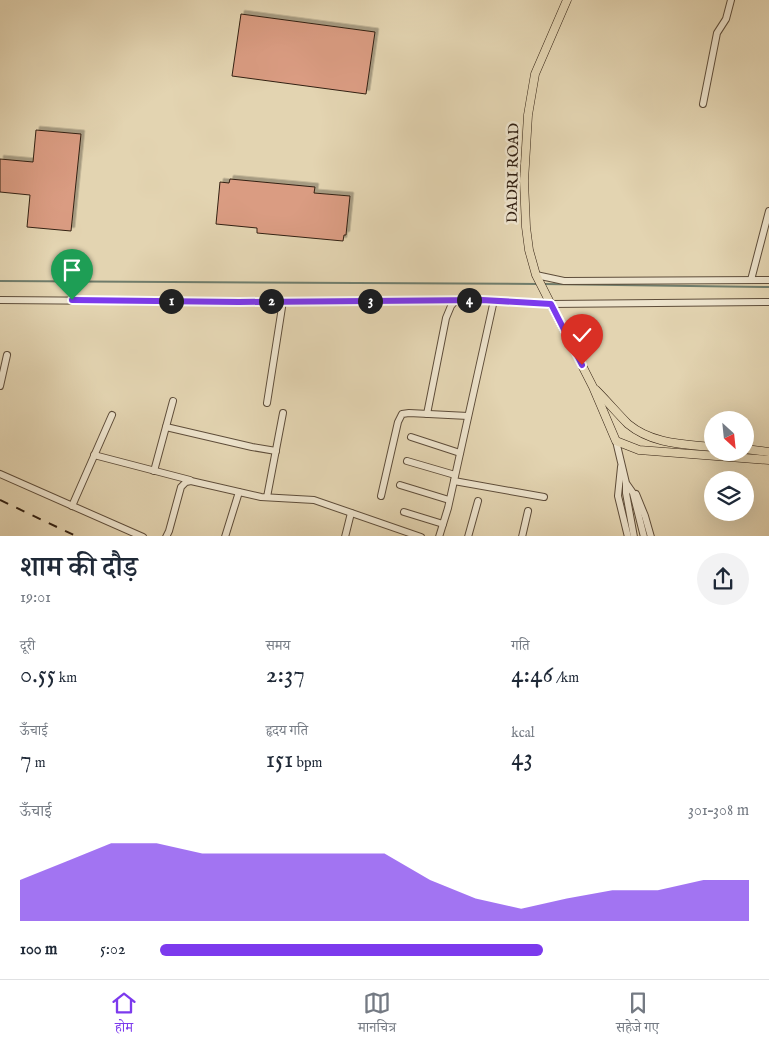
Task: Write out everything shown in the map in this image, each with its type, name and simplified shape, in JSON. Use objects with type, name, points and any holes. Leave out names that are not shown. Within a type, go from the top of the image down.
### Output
[{"type":"main road","name":"DADRI ROAD","points":[[567,0],[535,74],[528,115],[524,205],[529,250],[536,275],[593,387],[616,441]]},
{"type":"main road","points":[[593,387],[629,424],[646,434],[664,442],[704,446]]},
{"type":"main road","points":[[616,441],[639,450],[769,460]]},
{"type":"main road","points":[[754,450],[769,452]]},
{"type":"street","points":[[703,104],[717,33],[726,19],[731,0]]},
{"type":"street","points":[[751,280],[769,211]]},
{"type":"street","points":[[536,275],[564,281],[769,280]]},
{"type":"street","points":[[0,300],[494,300],[550,303],[769,302]]},
{"type":"street","points":[[427,414],[446,318],[456,300]]},
{"type":"street","points":[[439,536],[450,500],[494,300]]},
{"type":"street","points":[[267,403],[283,301]]},
{"type":"street","points":[[0,386],[7,355]]},
{"type":"street","points":[[154,470],[173,401]]},
{"type":"street","points":[[267,498],[283,413]]},
{"type":"street","points":[[72,506],[112,414]]},
{"type":"street","points":[[381,496],[400,416],[405,414],[427,414],[468,416]]},
{"type":"street","points":[[166,427],[276,451]]},
{"type":"street","points":[[411,437],[460,453]]},
{"type":"street","name":"DADRI ROAD","points":[[616,441],[626,483],[634,536]]},
{"type":"street","points":[[94,455],[191,481],[267,498],[314,500],[420,536]]},
{"type":"street","points":[[407,461],[454,478],[544,497]]},
{"type":"street","points":[[621,464],[618,496],[628,536]]},
{"type":"street","points":[[0,474],[143,536]]},
{"type":"street","points":[[624,474],[640,502],[650,536]]},
{"type":"street","points":[[166,536],[169,532],[180,487],[186,482],[191,481]]},
{"type":"street","name":"DADRI ROAD","points":[[626,483],[633,494],[644,536]]},
{"type":"street","points":[[400,485],[450,500]]},
{"type":"street","points":[[225,536],[239,492]]},
{"type":"street","points":[[468,536],[478,501]]},
{"type":"street","points":[[522,536],[528,511]]},
{"type":"street","points":[[345,536],[351,512]]},
{"type":"street","points":[[404,512],[443,524]]},
{"type":"building","points":[[241,14],[375,32],[366,94],[232,76]]},
{"type":"building","points":[[36,130],[81,134],[71,231],[27,227],[30,195],[0,192],[0,159],[33,162]]},
{"type":"building","points":[[230,179],[315,187],[314,193],[350,196],[346,235],[344,235],[343,241],[257,233],[257,228],[216,224],[220,182],[229,183]]},
{"type":"waterway","points":[[0,281],[539,284]]},
{"type":"waterway","points":[[544,284],[769,287]]},
{"type":"railway","points":[[0,500],[76,536]]},
{"type":"route","points":[[72,300],[239,302],[482,300],[551,304],[582,365]]}]
